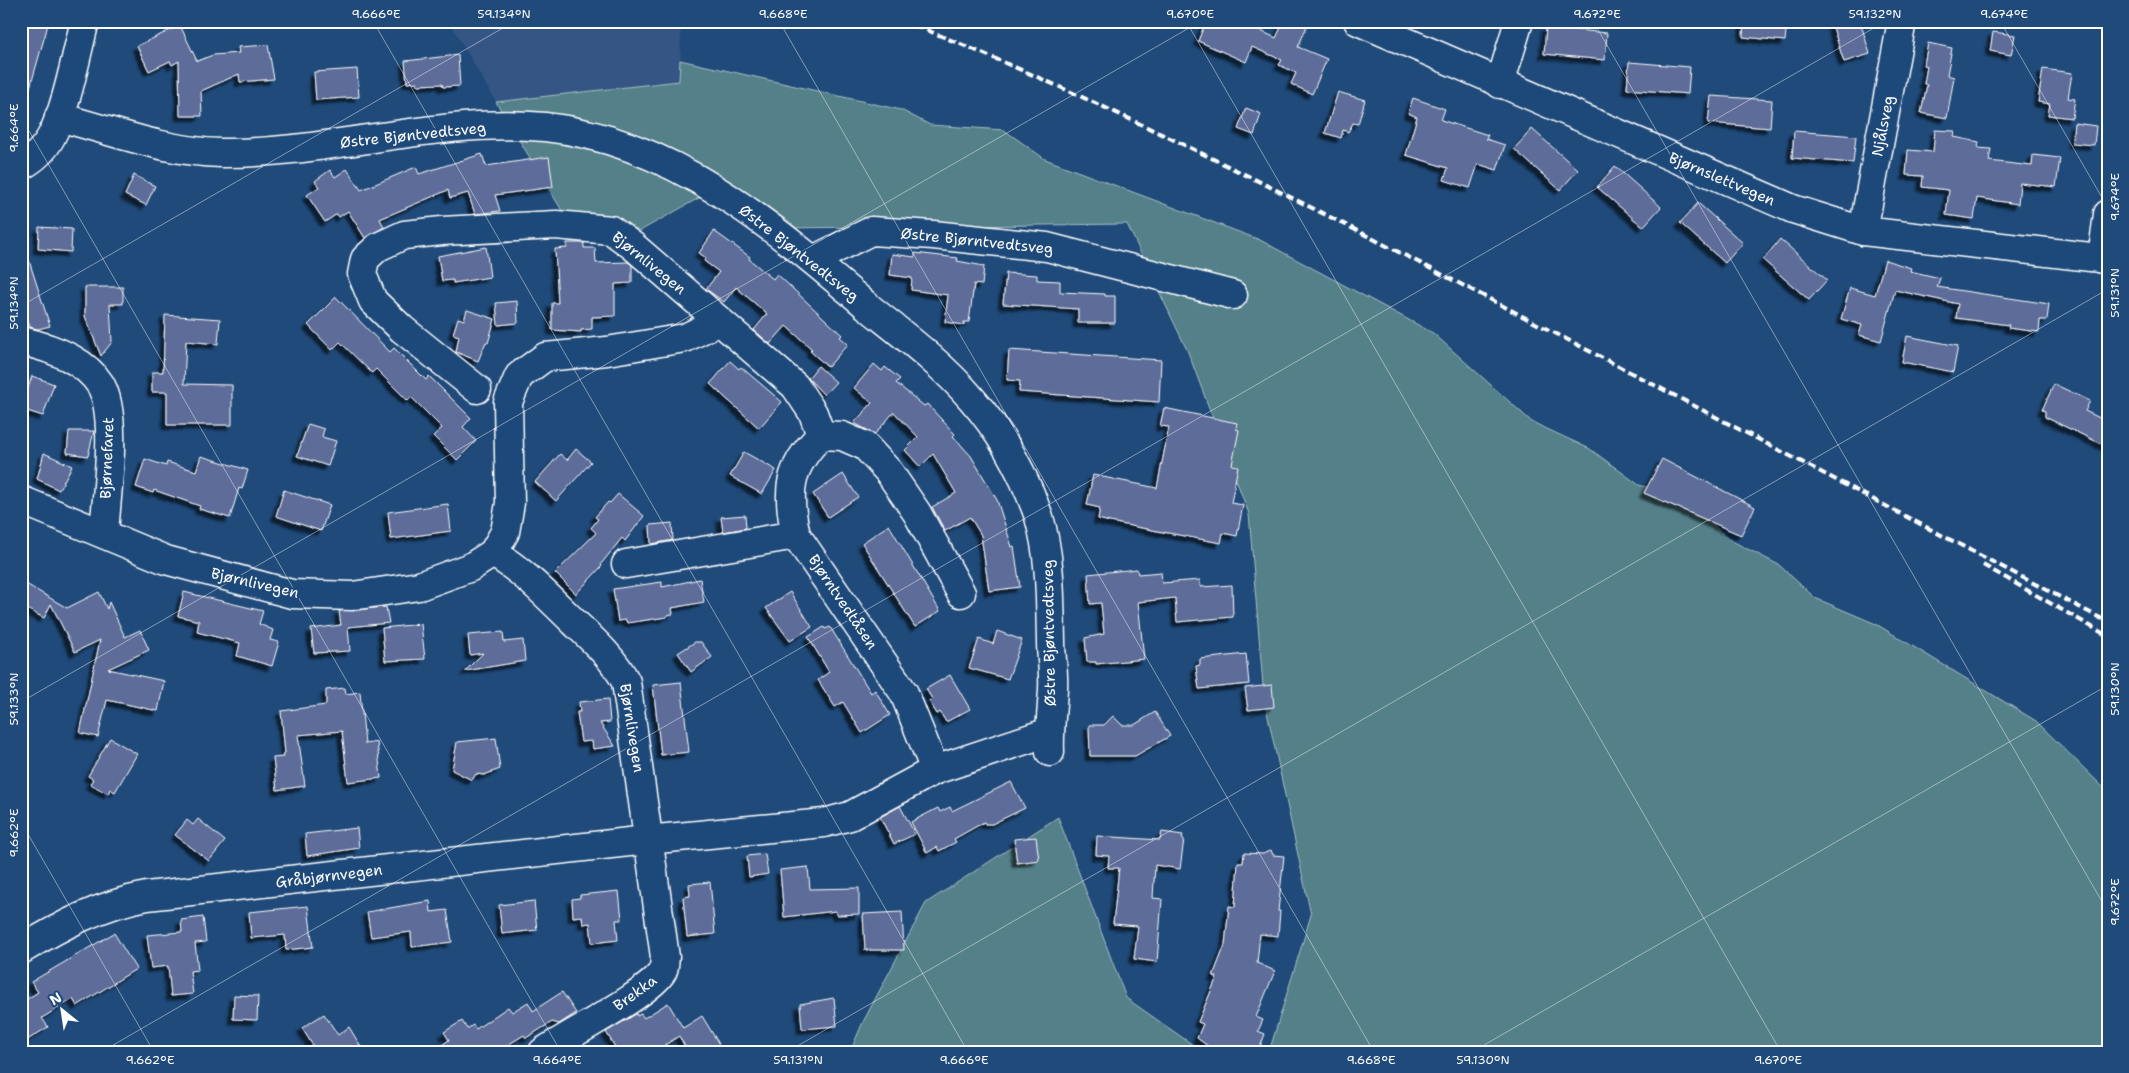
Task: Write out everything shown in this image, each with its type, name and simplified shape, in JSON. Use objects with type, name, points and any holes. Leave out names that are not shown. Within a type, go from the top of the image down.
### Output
[{"type":"street","points":[[21,166],[39,154],[51,138],[59,117],[85,21]]},
{"type":"street","name":"Bjørnslettvegen","points":[[1358,21],[1793,209],[1863,231],[2105,259]]},
{"type":"street","points":[[1500,84],[1519,21]]},
{"type":"street","name":"Njålsveg","points":[[1863,231],[1902,21]]},
{"type":"street","name":"Østre Bjøntvedtsveg","points":[[59,117],[167,146],[218,153],[309,148],[478,126],[515,126],[572,131],[623,144],[677,168],[741,207],[812,260],[943,369],[972,398],[1012,455],[1039,519],[1047,552],[1053,688],[1049,742],[935,770]]},
{"type":"street","points":[[2105,259],[2108,214]]},
{"type":"street","name":"Bjørnlivegen","points":[[21,500],[166,560],[292,594],[352,596],[419,586],[471,567],[493,553],[505,532],[510,503],[508,402],[520,376],[545,358],[607,352],[685,338],[718,321],[633,246],[611,230],[556,225],[442,231],[404,235],[378,246],[365,259],[362,274],[373,301],[402,329],[477,389]]},
{"type":"street","name":"Østre Bjørntvedtsveg","points":[[812,260],[871,231],[933,235],[1047,247],[1233,294]]},
{"type":"street","points":[[718,321],[795,386],[813,414],[821,434],[842,436],[865,446],[889,472],[917,513],[961,593]]},
{"type":"street","name":"Bjørnefaret","points":[[21,341],[43,346],[81,364],[100,384],[110,418],[104,534]]},
{"type":"street","name":"Bjørntvedtåsen","points":[[821,434],[804,452],[790,488],[790,510],[796,535],[904,693],[935,770]]},
{"type":"street","points":[[626,564],[796,535]]},
{"type":"street","name":"Bjørnlivegen","points":[[493,553],[529,578],[619,668],[626,682],[630,703],[647,840]]},
{"type":"street","points":[[647,840],[824,823],[850,816],[935,770]]},
{"type":"street","name":"Gråbjørnvegen","points":[[21,950],[88,912],[124,900],[647,840]]},
{"type":"street","name":"Brekka","points":[[544,1052],[632,997],[664,970],[665,957],[647,840]]},
{"type":"shaded area","points":[[449,21],[681,21],[680,81],[496,102]]},
{"type":"green space","points":[[680,60],[901,110],[930,125],[1004,130],[1045,159],[1260,240],[1433,333],[1532,422],[1590,449],[1639,485],[1681,497],[1730,540],[1779,565],[1815,598],[1876,624],[2036,721],[2108,792],[2108,1052],[1269,1052],[1311,915],[1264,698],[1249,514],[1188,352],[1127,224],[782,228],[724,184],[622,241],[569,222],[496,102],[679,81]]},
{"type":"green space","points":[[1058,817],[1126,998],[1203,1052],[850,1052],[863,1022],[926,903]]},
{"type":"building","points":[[25,21],[49,21],[26,102],[21,102],[21,33]]},
{"type":"building","points":[[1206,21],[1239,21],[1276,38],[1284,21],[1297,21],[1307,26],[1298,47],[1327,59],[1312,94],[1291,84],[1296,73],[1279,65],[1282,60],[1252,47],[1246,62],[1198,41]]},
{"type":"building","points":[[1744,21],[1787,22],[1785,41],[1743,37]]},
{"type":"building","points":[[1831,21],[1860,21],[1870,54],[1844,62]]},
{"type":"building","points":[[179,23],[197,61],[213,55],[239,53],[238,47],[268,45],[274,79],[240,82],[239,74],[201,91],[202,116],[180,116],[179,61],[172,65],[170,61],[149,71],[137,46],[179,26]]},
{"type":"building","points":[[1546,27],[1607,33],[1605,60],[1544,54]]},
{"type":"building","points":[[1993,32],[2015,35],[2011,55],[1990,51]]},
{"type":"building","points":[[1928,43],[1952,48],[1947,75],[1954,77],[1947,118],[1921,113],[1927,85],[1924,84],[1927,66],[1924,65]]},
{"type":"building","points":[[458,55],[460,86],[443,87],[442,84],[417,85],[417,82],[407,83],[405,61]]},
{"type":"building","points":[[1629,62],[1690,67],[1688,94],[1627,89]]},
{"type":"building","points":[[357,69],[359,97],[316,100],[314,72]]},
{"type":"building","points":[[2043,69],[2072,73],[2068,98],[2075,99],[2072,118],[2048,115],[2050,104],[2038,102]]},
{"type":"building","points":[[1338,92],[1365,100],[1358,124],[1353,123],[1348,132],[1343,130],[1341,138],[1325,133]]},
{"type":"building","points":[[1711,96],[1772,100],[1770,128],[1708,123]]},
{"type":"building","points":[[1413,98],[1445,109],[1441,120],[1488,135],[1486,139],[1505,145],[1497,170],[1478,164],[1470,188],[1444,180],[1448,168],[1406,155],[1417,117],[1408,113]]},
{"type":"building","points":[[1246,108],[1261,114],[1254,135],[1238,129]]},
{"type":"building","points":[[2074,123],[2096,126],[2094,145],[2072,143]]},
{"type":"building","points":[[1532,129],[1578,170],[1560,190],[1514,149]]},
{"type":"building","points":[[1935,130],[1955,131],[1954,137],[1979,142],[1978,148],[1991,149],[1989,161],[2032,166],[2033,155],[2060,158],[2056,187],[2020,183],[2018,204],[1977,198],[1974,219],[1946,215],[1949,190],[1922,187],[1923,176],[1906,175],[1908,150],[1933,152]]},
{"type":"building","points":[[1794,131],[1856,136],[1853,163],[1792,158]]},
{"type":"building","points":[[482,154],[486,166],[549,157],[553,187],[495,195],[500,211],[475,214],[468,193],[450,198],[448,190],[380,219],[384,227],[365,238],[348,211],[339,217],[337,214],[325,222],[307,195],[319,187],[315,181],[330,170],[335,177],[347,169],[361,190],[416,167],[419,174]]},
{"type":"building","points":[[1615,166],[1661,207],[1643,227],[1597,187]]},
{"type":"building","points":[[134,175],[155,186],[146,205],[125,195]]},
{"type":"building","points":[[1698,203],[1743,243],[1725,263],[1680,223]]},
{"type":"building","points":[[39,227],[72,229],[71,252],[38,249]]},
{"type":"building","points":[[714,231],[750,257],[749,259],[773,279],[777,274],[842,335],[840,337],[848,344],[828,367],[810,351],[812,349],[786,326],[770,344],[754,330],[767,314],[736,287],[724,302],[706,289],[719,272],[704,261],[706,258],[699,253]]},
{"type":"building","points":[[1780,239],[1827,280],[1809,300],[1763,260]]},
{"type":"building","points":[[567,243],[584,243],[584,248],[595,248],[596,263],[628,262],[632,265],[632,283],[615,284],[615,316],[592,317],[592,329],[581,330],[581,332],[552,330],[552,303],[558,303],[555,249],[567,248]]},
{"type":"building","points":[[486,247],[490,277],[453,283],[453,280],[442,281],[438,256]]},
{"type":"building","points":[[21,248],[25,248],[50,326],[38,329],[30,327],[24,307],[21,307]]},
{"type":"building","points":[[915,253],[958,258],[957,261],[984,266],[982,285],[974,284],[969,322],[964,322],[964,325],[945,322],[948,295],[911,290],[912,278],[890,275],[892,254],[915,257]]},
{"type":"building","points":[[1885,260],[1911,268],[1910,271],[1940,278],[1937,287],[2049,304],[2047,320],[2040,320],[2039,332],[2008,328],[2009,325],[1956,318],[1958,304],[1895,290],[1881,341],[1859,335],[1862,325],[1841,319],[1850,288],[1875,295]]},
{"type":"building","points":[[1006,273],[1037,275],[1037,280],[1060,281],[1060,292],[1115,296],[1115,323],[1078,323],[1078,309],[1003,304]]},
{"type":"building","points":[[85,287],[123,287],[123,304],[110,304],[112,342],[101,356],[85,316]]},
{"type":"building","points":[[336,297],[390,352],[394,348],[426,380],[429,376],[471,418],[463,427],[476,441],[457,460],[433,436],[442,428],[411,397],[408,401],[376,369],[372,373],[340,342],[332,350],[308,325]]},
{"type":"building","points":[[517,301],[518,323],[498,325],[496,303]]},
{"type":"building","points":[[467,310],[495,319],[488,343],[486,342],[478,361],[456,352],[459,336],[453,334],[458,318],[464,320]]},
{"type":"building","points":[[165,315],[220,319],[218,344],[186,341],[184,384],[232,385],[232,425],[167,425],[167,392],[152,392],[152,372],[163,372]]},
{"type":"building","points":[[1907,336],[1958,346],[1953,372],[1902,362]]},
{"type":"building","points":[[1009,350],[1161,360],[1159,402],[1019,392],[1020,381],[1007,380]]},
{"type":"building","points":[[730,361],[739,369],[741,367],[782,402],[759,428],[710,384]]},
{"type":"building","points":[[874,364],[882,371],[885,367],[900,379],[896,383],[924,406],[927,404],[955,434],[953,436],[971,456],[997,500],[1012,547],[1014,546],[1020,587],[989,591],[981,535],[970,517],[945,531],[932,507],[956,493],[933,454],[920,467],[905,450],[918,437],[894,412],[875,434],[854,423],[872,403],[854,388]]},
{"type":"building","points":[[818,366],[836,382],[824,395],[808,378]]},
{"type":"building","points":[[32,376],[54,384],[43,416],[21,409]]},
{"type":"building","points":[[2054,384],[2090,401],[2085,411],[2108,422],[2108,447],[2045,417],[2045,411],[2042,410]]},
{"type":"building","points":[[1164,408],[1237,423],[1236,429],[1239,430],[1232,465],[1238,466],[1231,503],[1243,505],[1237,536],[1223,533],[1221,543],[1110,522],[1098,519],[1100,508],[1087,505],[1093,475],[1157,488],[1169,427],[1160,426]]},
{"type":"building","points":[[308,424],[324,429],[322,437],[336,441],[328,466],[297,456]]},
{"type":"building","points":[[69,431],[94,431],[88,456],[67,453]]},
{"type":"building","points":[[576,449],[591,462],[556,501],[535,482],[560,454],[567,460]]},
{"type":"building","points":[[744,452],[776,470],[762,494],[730,476]]},
{"type":"building","points":[[44,453],[72,466],[59,490],[37,479]]},
{"type":"building","points":[[201,456],[248,470],[242,489],[239,488],[230,518],[199,509],[200,506],[154,490],[153,493],[136,487],[145,459],[166,466],[167,462],[196,471]]},
{"type":"building","points":[[1662,459],[1755,507],[1741,535],[1644,493]]},
{"type":"building","points":[[843,474],[858,497],[828,517],[813,494]]},
{"type":"building","points":[[284,490],[330,505],[321,531],[276,516]]},
{"type":"building","points":[[618,494],[644,516],[625,541],[622,538],[601,564],[602,566],[576,594],[555,573],[596,533],[591,528],[598,519],[595,517]]},
{"type":"building","points":[[448,504],[451,531],[391,539],[388,512]]},
{"type":"building","points":[[745,515],[746,528],[723,532],[721,517]]},
{"type":"building","points":[[672,523],[673,540],[651,544],[650,525]]},
{"type":"building","points":[[889,525],[940,611],[915,627],[862,543]]},
{"type":"building","points":[[1137,569],[1138,574],[1161,572],[1162,583],[1200,580],[1201,587],[1232,585],[1233,617],[1177,622],[1175,598],[1138,602],[1144,659],[1096,664],[1096,662],[1087,662],[1085,638],[1104,634],[1101,603],[1090,604],[1088,574]]},
{"type":"building","points":[[700,579],[704,602],[672,608],[673,614],[667,615],[667,617],[627,623],[626,620],[618,621],[613,589],[662,582],[662,587]]},
{"type":"building","points":[[21,581],[67,608],[99,592],[107,609],[109,602],[125,637],[140,630],[149,650],[108,669],[164,681],[158,711],[107,700],[98,737],[80,733],[100,640],[75,652],[51,604],[44,618],[21,606]]},
{"type":"building","points":[[184,592],[263,611],[259,624],[273,630],[270,640],[279,642],[272,666],[237,656],[240,643],[197,632],[199,621],[178,616]]},
{"type":"building","points":[[790,592],[812,627],[790,641],[766,608]]},
{"type":"building","points":[[386,607],[389,623],[348,627],[350,651],[314,653],[311,629],[341,625],[339,611]]},
{"type":"building","points":[[421,624],[425,659],[385,661],[382,628]]},
{"type":"building","points":[[824,627],[825,629],[830,627],[871,693],[875,690],[890,715],[862,733],[843,702],[835,707],[818,680],[829,672],[808,637]]},
{"type":"building","points":[[997,631],[1022,640],[1008,679],[969,668],[979,639],[993,644]]},
{"type":"building","points":[[503,632],[504,642],[523,640],[525,661],[465,671],[483,653],[470,655],[468,635]]},
{"type":"building","points":[[695,642],[701,642],[712,657],[691,672],[678,653]]},
{"type":"building","points":[[1246,654],[1249,684],[1199,689],[1196,666],[1200,665],[1200,659]]},
{"type":"building","points":[[950,675],[970,709],[946,722],[940,712],[937,714],[929,701],[932,699],[926,689]]},
{"type":"building","points":[[681,682],[689,752],[661,755],[653,685]]},
{"type":"building","points":[[1272,685],[1274,707],[1248,710],[1245,688]]},
{"type":"building","points":[[345,688],[346,694],[360,692],[365,744],[377,742],[381,778],[348,782],[342,731],[298,735],[305,786],[277,790],[273,758],[283,757],[282,754],[285,753],[281,711],[326,705],[326,690]]},
{"type":"building","points":[[608,699],[610,722],[600,723],[615,746],[593,749],[592,741],[581,742],[577,712],[580,712],[579,702]]},
{"type":"building","points":[[1155,712],[1170,736],[1135,756],[1090,756],[1089,725],[1104,725],[1113,716],[1122,725],[1134,725]]},
{"type":"building","points":[[110,738],[137,754],[115,792],[110,789],[108,794],[90,784],[93,779],[88,776]]},
{"type":"building","points":[[496,738],[500,769],[484,775],[476,774],[472,780],[452,770],[457,742]]},
{"type":"building","points":[[1011,782],[1025,808],[992,824],[985,824],[984,822],[954,839],[956,842],[939,851],[937,847],[927,853],[911,822],[938,808],[940,812],[950,807],[952,811]]},
{"type":"building","points":[[900,806],[915,834],[894,844],[880,817]]},
{"type":"building","points":[[198,819],[225,841],[209,861],[175,835],[187,820],[193,825]]},
{"type":"building","points":[[357,828],[359,848],[307,856],[305,834]]},
{"type":"building","points":[[1162,832],[1183,835],[1182,839],[1184,839],[1180,869],[1155,865],[1153,898],[1162,899],[1157,962],[1134,959],[1138,926],[1113,924],[1119,868],[1108,868],[1109,856],[1096,855],[1097,836],[1160,840]]},
{"type":"building","points":[[1036,837],[1039,860],[1017,863],[1014,839]]},
{"type":"building","points":[[1271,850],[1273,855],[1284,856],[1278,911],[1280,911],[1278,936],[1260,934],[1257,963],[1275,971],[1256,1017],[1263,1020],[1258,1031],[1265,1034],[1258,1052],[1216,1052],[1197,1038],[1203,1024],[1198,1022],[1217,977],[1213,976],[1225,945],[1229,906],[1235,907],[1238,863],[1243,863],[1244,853],[1263,854]]},
{"type":"building","points":[[765,854],[768,874],[749,877],[747,856]]},
{"type":"building","points":[[808,867],[810,889],[859,888],[859,914],[836,915],[836,911],[784,917],[780,870]]},
{"type":"building","points":[[710,882],[715,934],[687,937],[683,897],[690,896],[689,884]]},
{"type":"building","points":[[619,891],[622,920],[616,920],[618,940],[592,943],[590,923],[583,924],[582,916],[573,917],[572,899],[580,898],[580,895]]},
{"type":"building","points":[[430,901],[431,912],[447,910],[452,942],[412,947],[411,932],[371,937],[367,912]]},
{"type":"building","points":[[534,901],[537,930],[502,934],[499,905]]},
{"type":"building","points":[[308,906],[313,947],[286,950],[285,935],[251,938],[249,912]]},
{"type":"building","points":[[902,912],[904,950],[865,950],[863,914]]},
{"type":"building","points":[[203,917],[206,942],[195,943],[198,970],[190,971],[193,994],[171,996],[168,966],[151,968],[147,935],[182,932],[181,920]]},
{"type":"building","points":[[114,933],[136,969],[77,1006],[73,999],[42,1018],[48,1027],[21,1044],[21,1003],[38,992],[31,982]]},
{"type":"building","points":[[562,992],[576,1013],[559,1024],[552,1022],[526,1038],[524,1035],[496,1052],[432,1052],[449,1040],[444,1032],[462,1021],[467,1029],[473,1025],[476,1029],[508,1007],[512,1012],[528,1002],[533,1011]]},
{"type":"building","points":[[234,995],[258,996],[257,1020],[233,1019]]},
{"type":"building","points":[[834,998],[837,1026],[802,1029],[800,1004]]},
{"type":"building","points":[[668,1003],[683,1028],[702,1016],[719,1044],[707,1052],[688,1052],[679,1036],[654,1052],[618,1052],[606,1032],[636,1014],[637,1016],[641,1014],[644,1018]]},
{"type":"building","points":[[324,1014],[338,1035],[349,1027],[364,1052],[311,1052],[315,1049],[302,1028]]},
{"type":"railway","points":[[904,21],[1063,88],[1296,200],[2108,622]]},
{"type":"railway","points":[[1983,565],[2108,636]]}]
